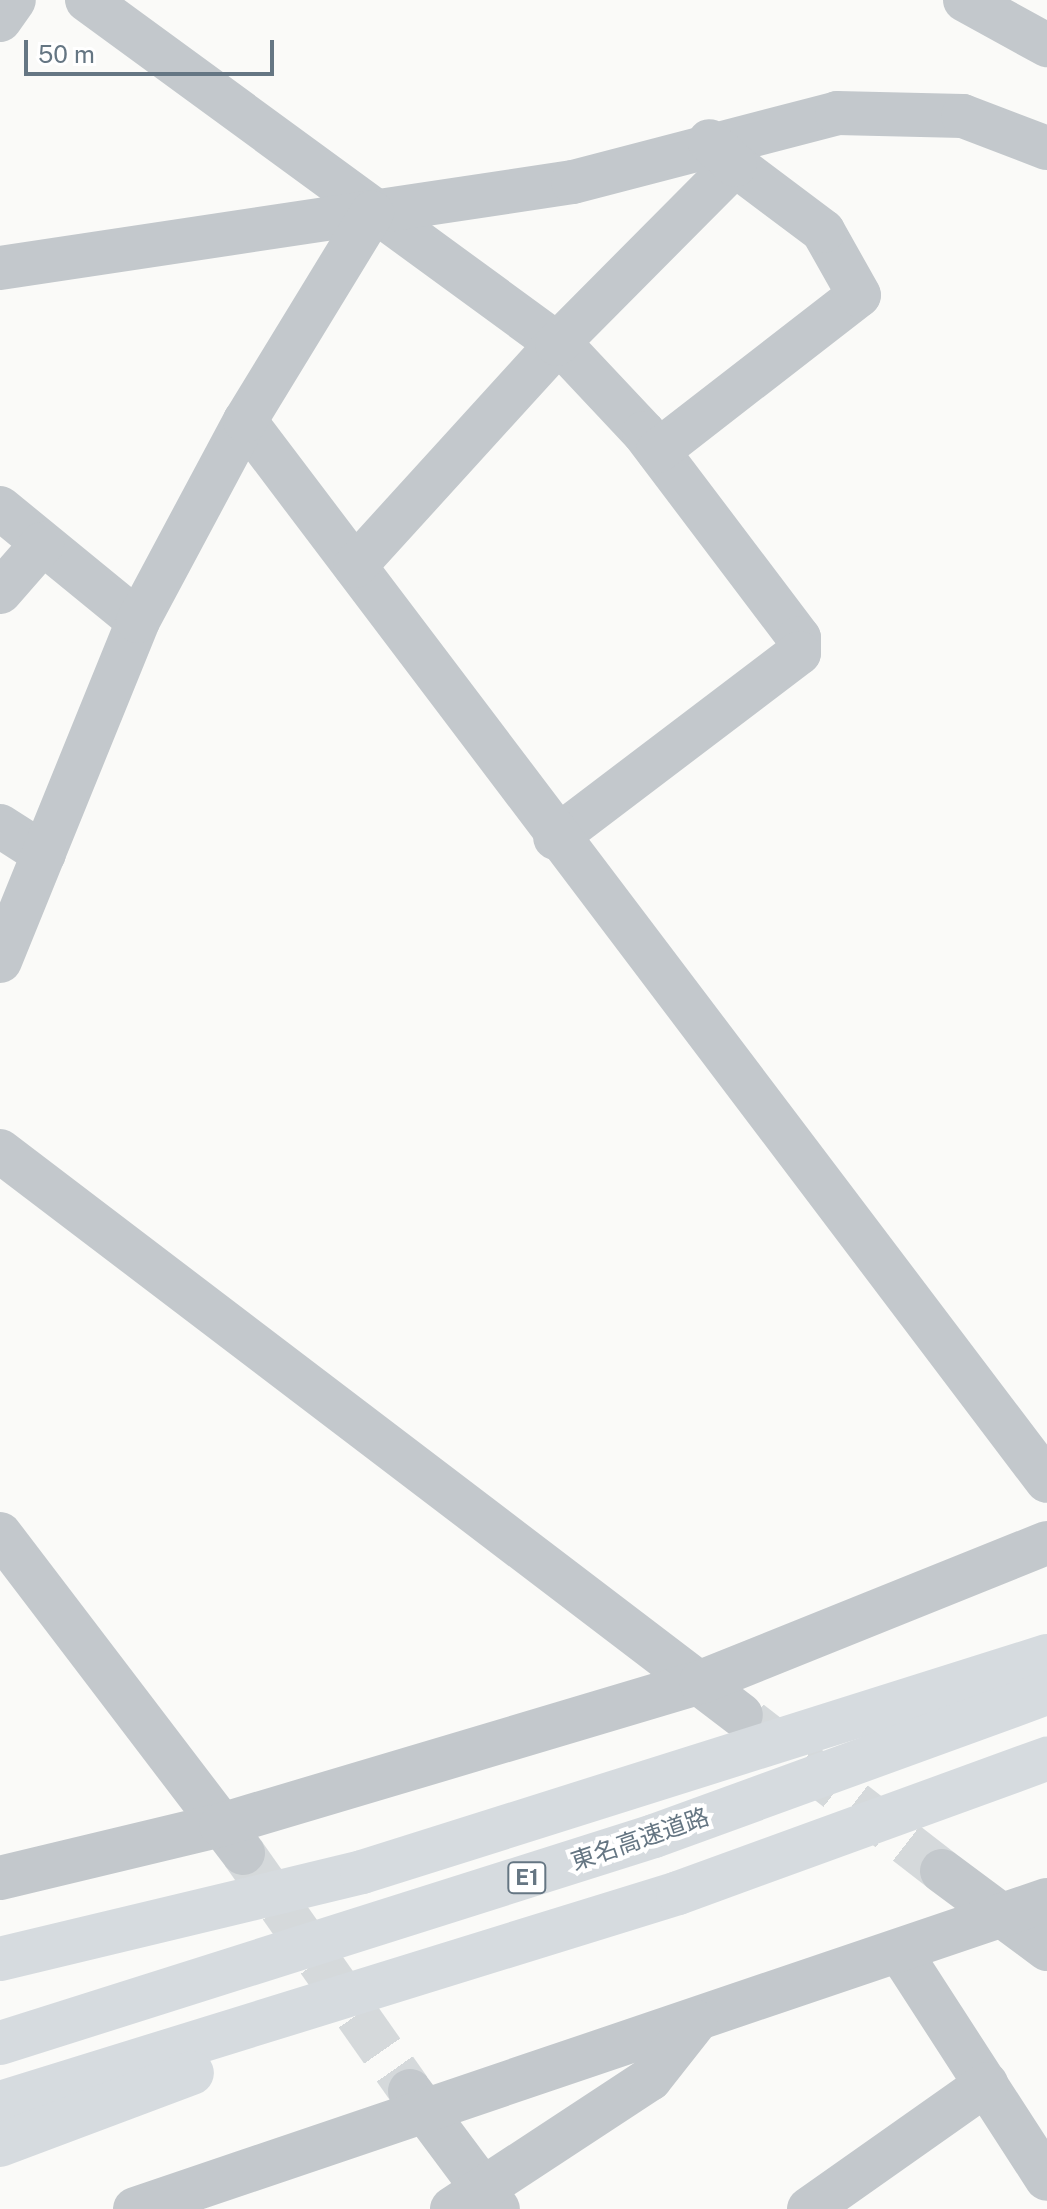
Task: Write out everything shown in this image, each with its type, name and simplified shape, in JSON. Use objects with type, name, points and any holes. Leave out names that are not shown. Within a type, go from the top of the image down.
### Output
[{"type":"highway","points":[[0,1959],[362,1872],[1047,1656]]},
{"type":"highway","name":"東名高速道路","points":[[0,2043],[654,1836],[1047,1693]]},
{"type":"highway","points":[[0,2145],[1047,1759]]},
{"type":"highway","points":[[0,2103],[678,1893]]},
{"type":"street","points":[[0,20],[14,0]]},
{"type":"street","points":[[87,0],[372,213],[557,344],[658,451],[799,638],[799,653],[555,838]]},
{"type":"street","points":[[965,0],[1047,45]]},
{"type":"street","points":[[0,268],[573,182],[722,153],[837,113],[897,110],[963,116],[1047,148]]},
{"type":"street","points":[[355,566],[557,344],[722,153]]},
{"type":"street","points":[[658,451],[859,295],[823,231],[722,153]]},
{"type":"street","points":[[0,961],[138,621],[245,421],[372,213]]},
{"type":"street","points":[[245,421],[555,838],[1047,1481]]},
{"type":"street","points":[[0,508],[138,621]]},
{"type":"street","points":[[0,592],[42,544]]},
{"type":"street","points":[[0,826],[44,854]]},
{"type":"street","points":[[0,1151],[741,1715]]},
{"type":"street","points":[[0,1534],[232,1839]]},
{"type":"street","points":[[0,1878],[232,1839],[701,1682],[1047,1543]]},
{"type":"street","points":[[942,1871],[1047,1949]]},
{"type":"street","points":[[135,2209],[418,2101],[695,2022],[1047,1900]]},
{"type":"street","points":[[900,1952],[1047,2179]]},
{"type":"street","points":[[418,2101],[478,2203],[650,2079],[695,2022]]},
{"type":"street","points":[[809,2209],[986,2084]]},
{"type":"tunnel","points":[[750,1722],[942,1871]]},
{"type":"tunnel","points":[[243,1853],[409,2089]]}]
